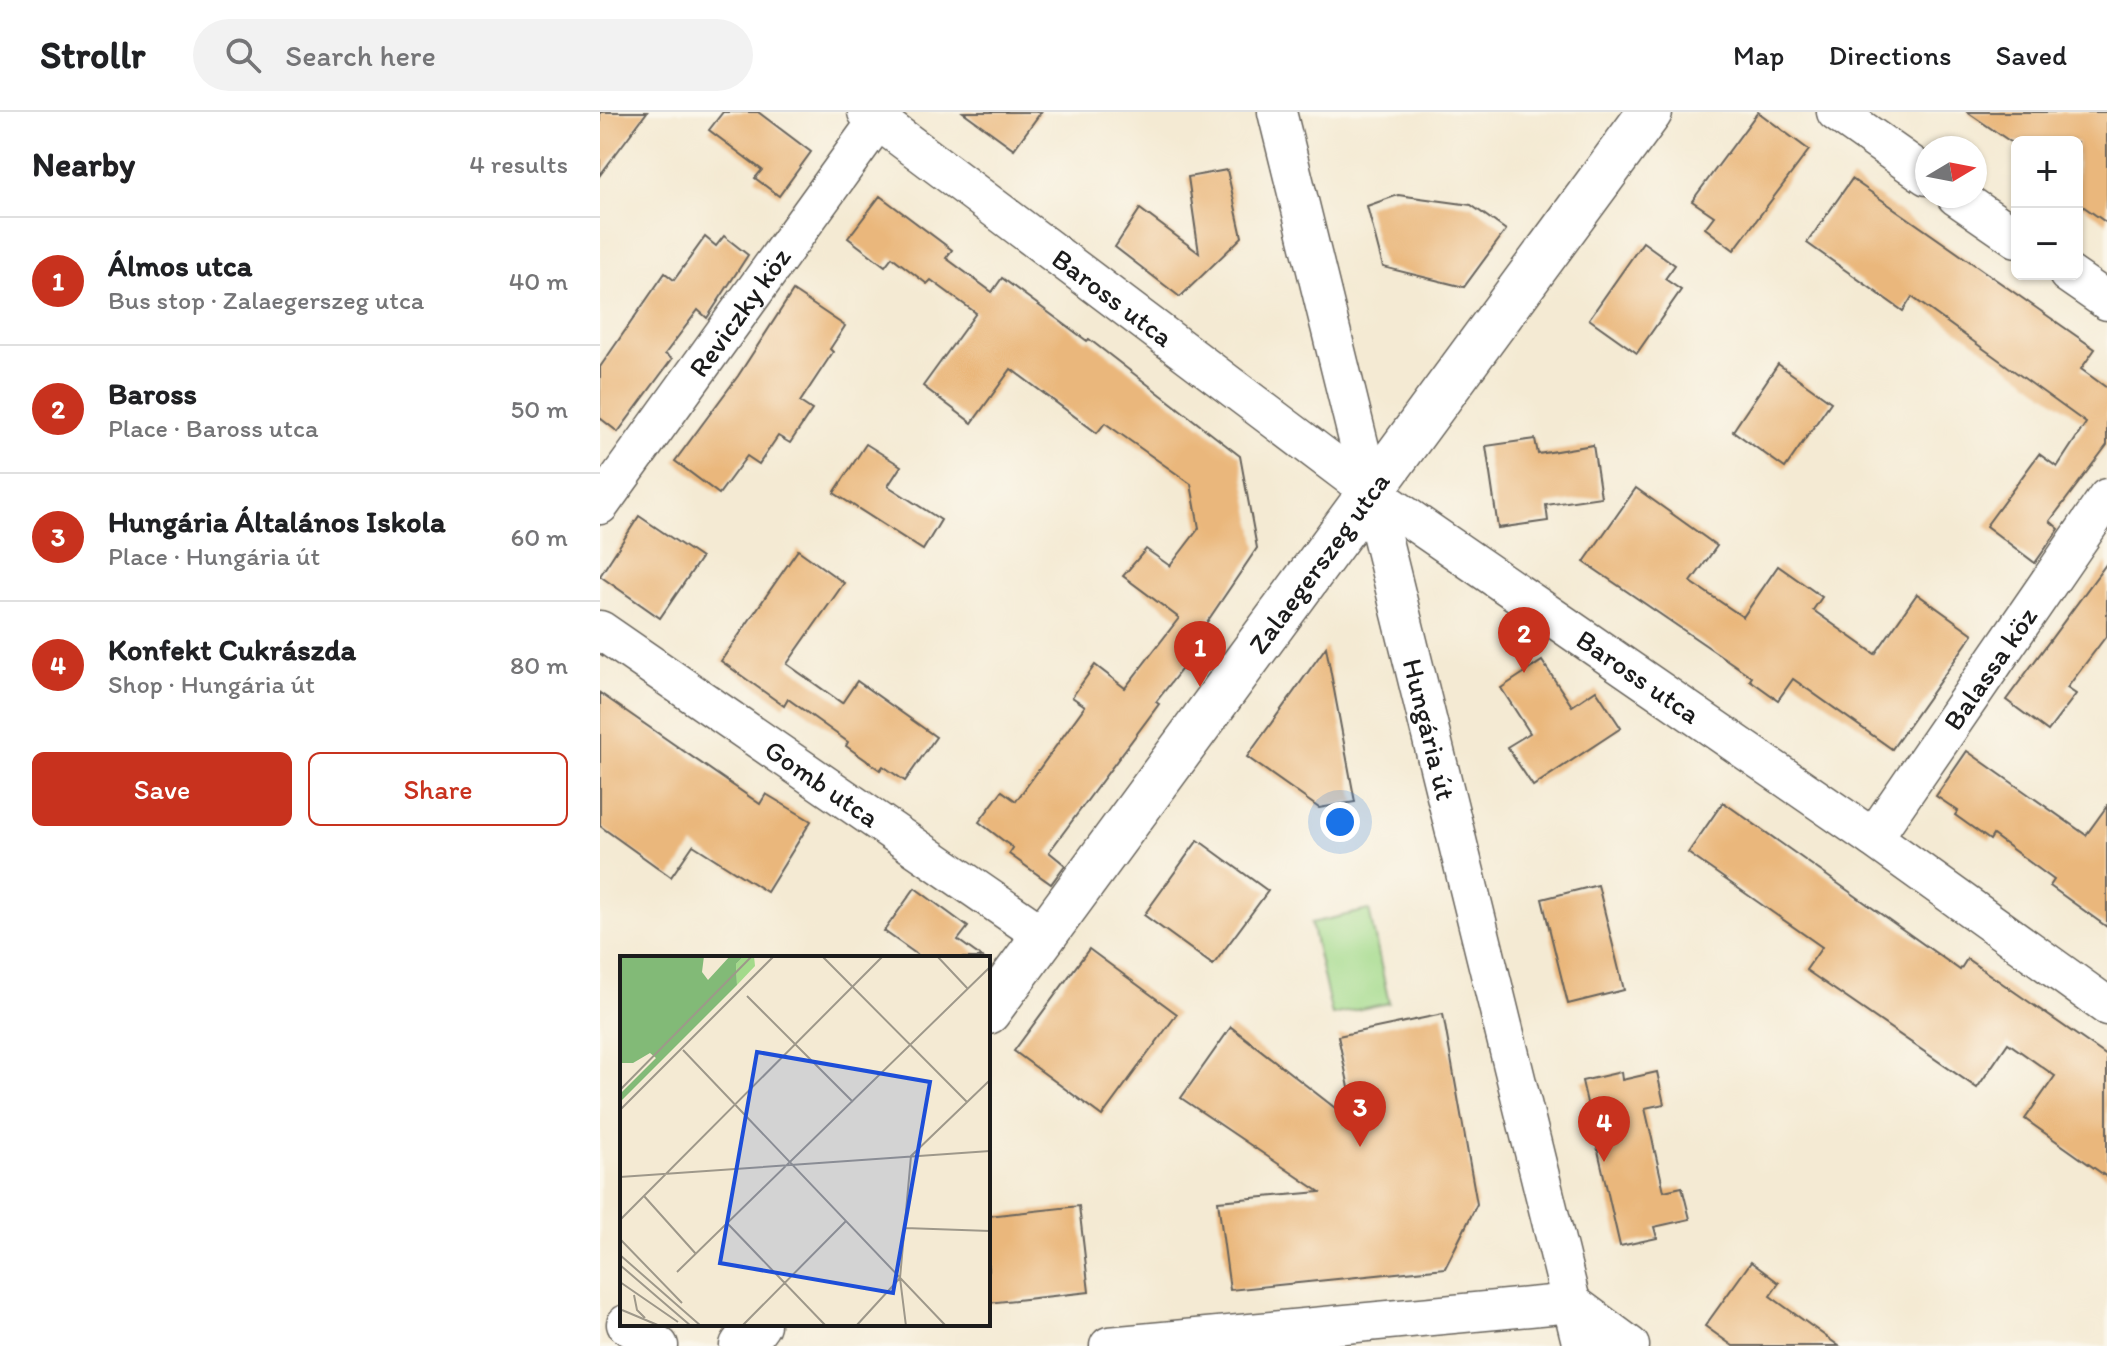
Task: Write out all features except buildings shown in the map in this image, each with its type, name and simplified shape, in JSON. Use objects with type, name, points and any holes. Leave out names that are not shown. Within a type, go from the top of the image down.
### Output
[{"type":"street","name":"Hungária út","points":[[1277,112],[1582,1346]]},
{"type":"street","name":"Zalaegerszeg utca","points":[[990,1009],[1650,112]]},
{"type":"street","points":[[1836,112],[1915,168]]},
{"type":"street","name":"Baross utca","points":[[872,116],[1371,492],[1873,838],[2107,1006]]},
{"type":"street","name":"Reviczky köz","points":[[600,505],[872,116]]},
{"type":"street","points":[[1973,208],[2011,234]]},
{"type":"street","points":[[2077,280],[2107,301]]},
{"type":"street","name":"Balassa köz","points":[[1873,838],[2107,498]]},
{"type":"street","name":"Gomb utca","points":[[600,630],[1044,936]]},
{"type":"street","points":[[1109,1346],[1572,1303],[1630,1346]]},
{"type":"street","points":[[600,1307],[620,1320]]},
{"type":"street","points":[[629,1326],[659,1346]]},
{"type":"street","points":[[742,1346],[757,1326]]},
{"type":"green space","points":[[1369,910],[1389,1003],[1332,1015],[1311,923]]},
{"type":"place","name":"Baross","points":[[1524,673]]},
{"type":"place","name":"Álmos utca","points":[[1200,687]]},
{"type":"place","name":"Hungária Általános Iskola","points":[[1360,1147]]},
{"type":"place","name":"Konfekt Cukrászda","points":[[1604,1162]]}]
